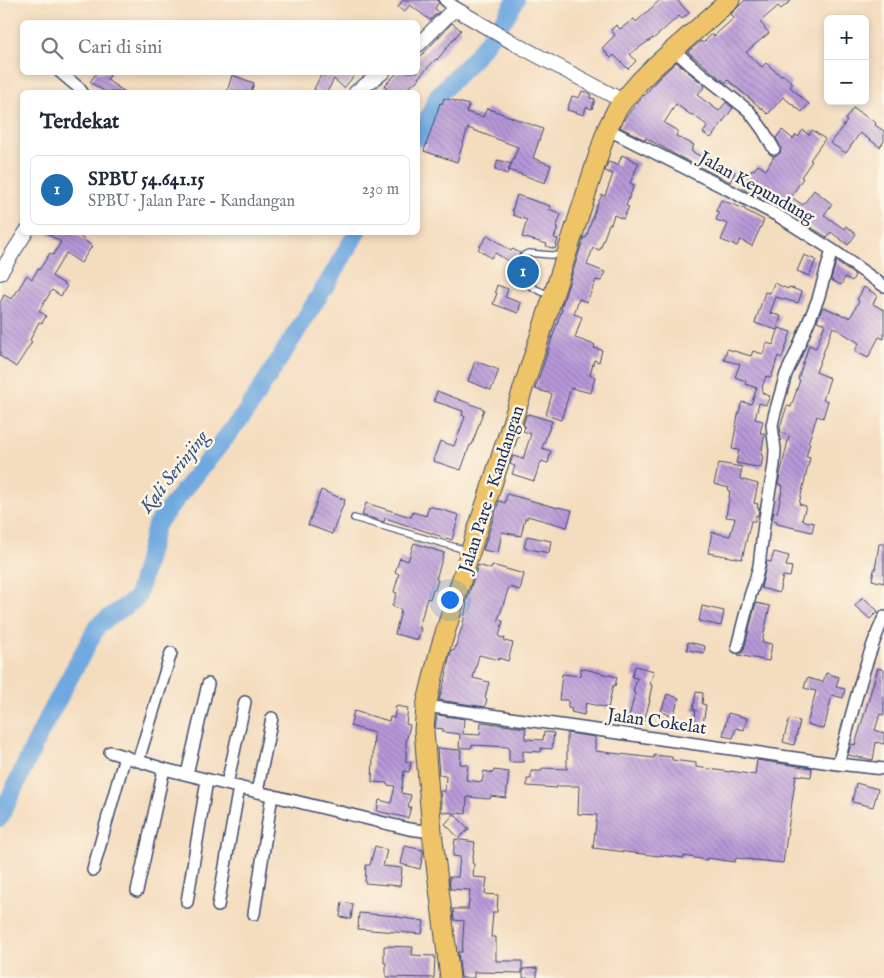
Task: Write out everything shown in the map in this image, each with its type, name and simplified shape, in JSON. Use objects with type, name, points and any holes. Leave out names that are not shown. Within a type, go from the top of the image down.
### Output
[{"type":"main road","name":"Jalan Pare - Kandangan","points":[[450,978],[432,832],[424,730],[426,706],[440,649],[606,129],[622,101],[655,66],[730,0]]},
{"type":"street","points":[[445,0],[486,28],[622,101]]},
{"type":"street","points":[[420,43],[451,12],[456,10],[462,12]]},
{"type":"street","points":[[674,50],[750,111],[774,149]]},
{"type":"street","points":[[64,75],[80,90]]},
{"type":"street","points":[[359,90],[380,75]]},
{"type":"street","name":"Jalan Kepundung","points":[[606,129],[780,217],[884,286]]},
{"type":"street","points":[[0,273],[24,235]]},
{"type":"street","points":[[737,647],[759,566],[774,465],[775,450],[772,425],[775,410],[786,374],[818,299],[832,250]]},
{"type":"street","points":[[838,764],[863,674],[884,617]]},
{"type":"street","points":[[138,761],[172,653]]},
{"type":"street","points":[[187,774],[208,684]]},
{"type":"street","points":[[226,784],[245,702]]},
{"type":"street","name":"Jalan Cokelat","points":[[426,706],[884,769]]},
{"type":"street","points":[[258,792],[272,718]]},
{"type":"street","points":[[110,752],[207,780],[409,829],[432,832]]},
{"type":"street","points":[[93,870],[125,756]]},
{"type":"street","points":[[137,891],[164,769]]},
{"type":"street","points":[[187,902],[207,780]]},
{"type":"street","points":[[218,906],[239,787]]},
{"type":"street","points":[[254,914],[272,795]]},
{"type":"lane","points":[[553,295],[533,288],[522,278],[518,266],[524,255],[528,253],[566,256]]},
{"type":"lane","points":[[354,518],[471,552]]},
{"type":"building","points":[[403,0],[438,0],[435,9],[439,12],[430,20],[410,5],[404,12],[398,7]]},
{"type":"building","points":[[660,0],[677,0],[689,13],[682,19],[679,16],[653,39],[630,54],[636,61],[628,69],[614,55],[611,58],[602,48],[615,35],[611,30],[616,25],[620,29],[634,19],[636,22]]},
{"type":"building","points":[[745,0],[792,0],[781,9],[778,6],[760,22],[769,33],[746,52],[762,67],[766,63],[781,76],[782,74],[793,83],[790,87],[809,104],[802,112],[783,97],[768,114],[728,80],[726,83],[688,52],[701,41],[703,43],[712,34],[714,36],[734,18],[731,14]]},
{"type":"building","points":[[452,23],[461,30],[437,60],[405,90],[388,90],[384,86],[395,75],[420,75],[420,57]]},
{"type":"building","points":[[676,62],[705,86],[697,95],[719,111],[726,102],[733,108],[711,138],[703,133],[708,126],[676,104],[664,123],[678,131],[676,136],[694,145],[691,151],[726,171],[727,168],[735,172],[730,182],[646,138],[645,140],[620,127],[643,95]]},
{"type":"building","points":[[95,75],[110,75],[107,80],[122,90],[102,90],[90,82]]},
{"type":"building","points":[[232,75],[254,83],[252,90],[228,90]]},
{"type":"building","points":[[321,75],[355,75],[344,88],[334,79],[328,90],[314,89]]},
{"type":"building","points":[[582,91],[591,94],[590,98],[595,99],[592,109],[586,107],[584,115],[567,110],[572,96],[579,98]]},
{"type":"building","points":[[444,98],[469,105],[466,112],[483,117],[487,108],[543,129],[533,158],[551,165],[545,183],[509,170],[518,147],[468,128],[457,162],[424,151],[440,103],[442,104]]},
{"type":"building","points":[[853,108],[876,123],[875,125],[884,131],[884,141],[880,147],[860,133],[846,153],[830,143],[847,121],[845,120]]},
{"type":"building","points":[[782,130],[793,139],[796,135],[798,137],[803,130],[809,135],[812,130],[825,139],[810,160],[812,161],[791,197],[803,205],[814,190],[832,204],[824,215],[844,229],[846,226],[856,234],[848,245],[831,232],[827,237],[743,188],[752,169],[754,170],[758,165],[766,170],[774,156],[780,153],[781,148],[776,138]]},
{"type":"building","points":[[622,155],[639,163],[630,183],[634,185],[626,206],[629,207],[623,219],[614,215],[600,250],[593,248],[587,265],[605,272],[601,281],[596,280],[587,302],[579,299],[574,314],[582,317],[575,338],[595,345],[594,348],[602,350],[599,362],[594,360],[590,375],[595,377],[591,393],[571,388],[561,420],[546,415],[552,394],[535,389],[584,237],[586,238],[596,207],[602,195],[605,196],[613,174],[605,171],[608,162],[618,165]]},
{"type":"building","points":[[498,160],[511,164],[507,174],[495,169]]},
{"type":"building","points":[[517,195],[550,206],[549,209],[561,214],[554,238],[558,239],[555,249],[546,246],[547,244],[522,237],[527,220],[513,215],[514,212],[512,211]]},
{"type":"building","points":[[721,200],[745,209],[764,220],[752,246],[740,240],[737,246],[721,240],[728,224],[716,220],[719,212],[716,211]]},
{"type":"building","points":[[50,235],[78,235],[92,246],[81,263],[66,253],[52,276],[67,286],[61,296],[52,290],[39,311],[46,316],[42,323],[39,322],[30,340],[32,342],[16,367],[0,356],[0,303],[4,295],[12,299],[27,275],[32,279],[50,253],[53,255],[61,242]]},
{"type":"building","points":[[488,235],[511,251],[513,249],[520,253],[514,264],[495,253],[491,258],[478,249]]},
{"type":"building","points":[[804,255],[816,260],[809,276],[797,271]]},
{"type":"building","points":[[836,262],[855,275],[852,281],[845,277],[841,285],[831,280]]},
{"type":"building","points":[[774,283],[802,292],[798,303],[776,297],[770,313],[781,316],[777,330],[755,323],[765,292],[770,293]]},
{"type":"building","points":[[497,285],[508,289],[505,297],[521,303],[518,313],[493,304],[497,293],[495,292]]},
{"type":"building","points":[[864,287],[877,295],[873,304],[884,310],[884,339],[879,337],[868,358],[855,351],[859,343],[833,327],[816,372],[830,378],[823,400],[828,401],[823,418],[817,416],[808,443],[810,443],[806,457],[810,458],[799,504],[806,506],[802,520],[814,523],[812,532],[777,524],[777,521],[772,520],[774,512],[777,513],[783,486],[778,484],[789,436],[781,433],[780,427],[787,406],[791,407],[809,345],[816,348],[825,324],[817,321],[823,307],[850,318]]},
{"type":"building","points":[[779,328],[791,332],[782,358],[778,356],[771,378],[766,376],[762,393],[770,396],[766,405],[759,403],[755,419],[763,421],[760,433],[765,433],[761,468],[736,463],[739,450],[732,449],[738,415],[742,402],[751,404],[757,388],[745,384],[746,381],[735,377],[740,364],[724,360],[727,349],[751,356],[753,351],[763,354],[767,343],[773,345]]},
{"type":"building","points":[[475,361],[499,370],[491,390],[468,381]]},
{"type":"building","points":[[437,391],[484,409],[461,470],[433,461],[440,441],[454,446],[465,417],[462,415],[463,411],[434,401]]},
{"type":"building","points":[[526,415],[552,421],[542,448],[551,451],[548,463],[542,461],[540,463],[534,481],[512,474],[515,466],[510,464],[513,456],[523,459],[531,434],[523,431]]},
{"type":"building","points":[[719,463],[742,467],[740,479],[758,484],[754,503],[758,504],[758,516],[756,515],[755,521],[751,521],[742,559],[708,553],[712,532],[730,536],[735,518],[726,517],[729,488],[714,484]]},
{"type":"building","points":[[321,490],[345,500],[332,534],[308,525]]},
{"type":"building","points":[[507,494],[572,510],[567,527],[527,516],[521,536],[502,532],[498,553],[483,550],[499,501],[505,503]]},
{"type":"building","points":[[366,503],[411,517],[413,512],[426,516],[429,506],[459,515],[452,540],[385,518],[384,522],[362,515]]},
{"type":"building","points":[[527,536],[551,541],[549,553],[524,548]]},
{"type":"building","points":[[414,543],[444,553],[436,579],[438,580],[435,590],[433,589],[430,599],[427,598],[419,628],[421,628],[418,640],[395,634],[401,610],[392,606],[397,593],[394,592],[399,574],[395,572],[400,558],[408,561]]},
{"type":"building","points":[[879,544],[884,544],[884,583],[872,580]]},
{"type":"building","points":[[774,552],[789,556],[786,566],[792,567],[790,577],[783,576],[779,593],[761,588],[767,561],[771,562]]},
{"type":"building","points":[[478,565],[491,569],[492,565],[524,574],[520,590],[509,587],[498,620],[503,621],[499,637],[505,638],[504,641],[513,643],[508,661],[479,655],[473,678],[489,682],[485,707],[439,700],[451,650],[454,651],[463,624],[466,603]]},
{"type":"building","points":[[863,597],[878,611],[870,619],[855,606]]},
{"type":"building","points":[[756,603],[770,606],[762,642],[772,644],[769,661],[738,655],[744,649]]},
{"type":"building","points":[[702,606],[724,611],[721,626],[699,621]]},
{"type":"building","points":[[688,642],[705,646],[704,653],[687,650]]},
{"type":"building","points":[[635,666],[654,671],[650,684],[652,685],[650,700],[644,721],[629,717],[637,678],[632,677]]},
{"type":"building","points":[[581,668],[617,677],[615,686],[613,685],[608,708],[586,703],[584,715],[571,712],[572,709],[568,708],[568,700],[559,700],[562,674],[580,676]]},
{"type":"building","points":[[878,668],[884,670],[884,715],[880,714],[875,730],[884,733],[884,744],[876,742],[873,760],[848,755],[851,744],[855,745]]},
{"type":"building","points":[[826,673],[839,677],[836,687],[845,689],[843,698],[832,695],[824,729],[807,724],[816,691],[804,688],[807,678],[823,682]]},
{"type":"building","points":[[696,692],[703,693],[702,704],[706,705],[702,730],[693,728]]},
{"type":"building","points":[[667,694],[679,698],[673,716],[661,712]]},
{"type":"building","points":[[396,706],[408,708],[406,724],[410,725],[406,742],[406,762],[411,762],[409,772],[404,771],[401,793],[411,795],[408,807],[411,807],[408,818],[377,811],[379,800],[391,803],[395,786],[387,785],[387,783],[372,782],[374,733],[350,726],[354,711],[389,721],[390,717],[394,718]]},
{"type":"building","points":[[728,713],[747,718],[744,730],[736,728],[733,738],[723,736]]},
{"type":"building","points":[[437,715],[464,719],[463,734],[480,735],[481,722],[526,728],[525,739],[543,740],[544,732],[554,733],[552,749],[541,748],[541,752],[523,751],[523,762],[509,762],[509,747],[472,745],[471,748],[459,748],[460,734],[443,732],[443,729],[435,728]]},
{"type":"building","points":[[789,719],[800,721],[794,745],[783,742]]},
{"type":"building","points":[[567,733],[595,737],[595,751],[654,758],[654,755],[672,757],[672,760],[696,763],[696,767],[730,772],[755,775],[757,760],[812,768],[811,777],[796,775],[783,863],[736,858],[735,862],[707,858],[707,860],[684,856],[684,858],[659,856],[593,848],[597,815],[578,814],[579,786],[557,786],[557,788],[527,786],[527,779],[531,779],[531,771],[542,771],[542,768],[567,769]]},
{"type":"building","points":[[437,748],[461,750],[460,764],[468,765],[466,780],[482,782],[484,771],[493,773],[494,770],[509,772],[506,798],[491,796],[490,799],[467,797],[466,814],[442,812],[440,791],[445,791],[446,776],[439,775]]},
{"type":"building","points":[[856,783],[878,789],[873,807],[852,802]]},
{"type":"building","points":[[454,814],[469,829],[459,838],[445,824]]},
{"type":"building","points":[[455,839],[475,842],[472,863],[474,864],[473,877],[487,878],[485,894],[498,895],[497,912],[493,912],[491,937],[496,937],[496,961],[522,961],[522,973],[474,972],[474,978],[461,978],[458,952],[462,952],[464,921],[454,920],[453,909],[468,909],[470,890],[450,889],[449,877],[458,877],[460,857],[453,856]]},
{"type":"building","points":[[375,846],[387,850],[383,866],[402,868],[400,886],[365,883],[366,865],[370,865]]},
{"type":"building","points":[[405,846],[423,850],[420,869],[401,864]]},
{"type":"building","points":[[342,902],[353,904],[351,919],[340,917]]},
{"type":"building","points":[[359,913],[397,916],[424,921],[422,934],[358,929]]},
{"type":"building","points":[[384,946],[413,947],[412,955],[435,956],[434,978],[386,977]]},
{"type":"building","points":[[537,968],[537,978],[523,978],[523,969]]},
{"type":"waterway","name":"Kali Serinjing","points":[[420,135],[438,95],[475,57],[505,18],[516,0]]},
{"type":"waterway","name":"Kali Serinjing","points":[[0,818],[43,727],[98,625],[137,598],[156,525],[246,412],[355,235]]},
{"type":"place","name":"SPBU 54.641.15","points":[[523,272]]}]
